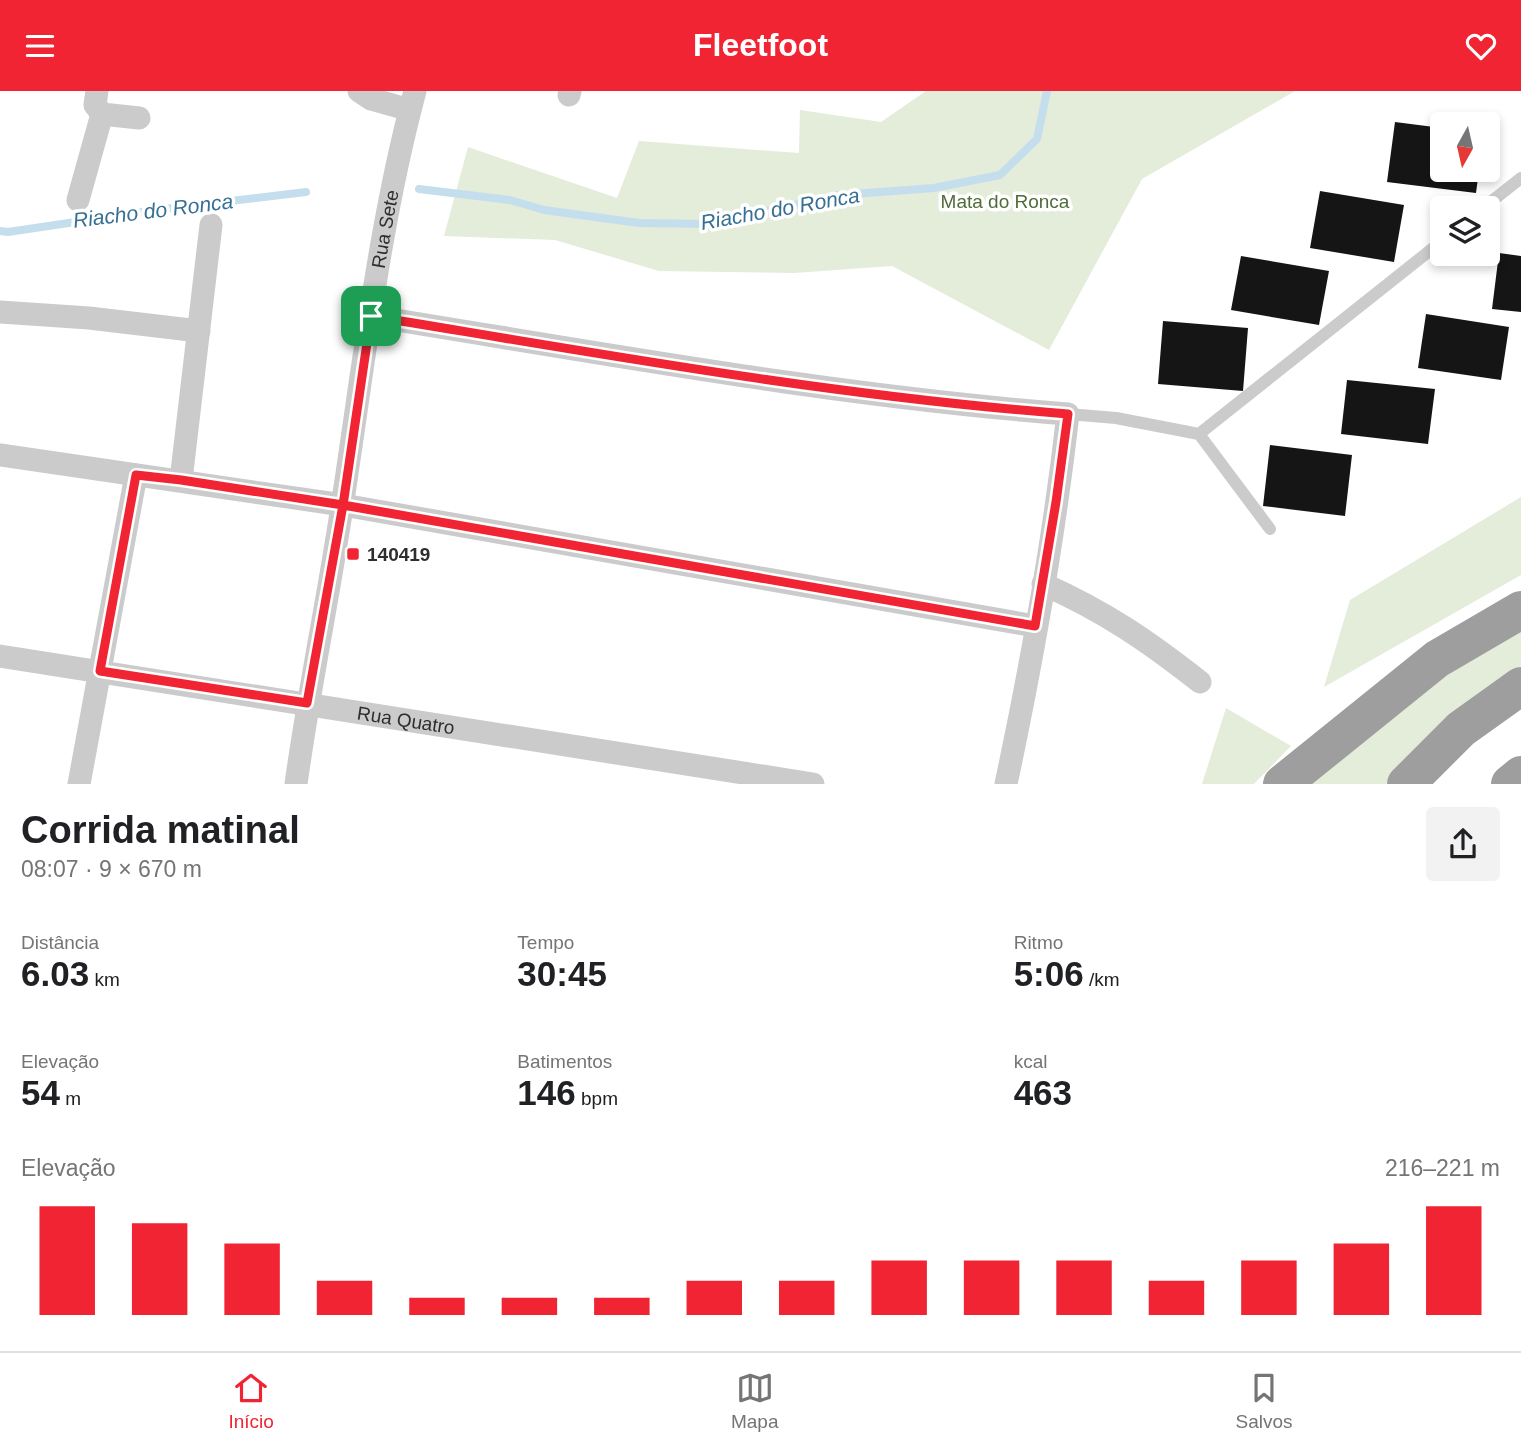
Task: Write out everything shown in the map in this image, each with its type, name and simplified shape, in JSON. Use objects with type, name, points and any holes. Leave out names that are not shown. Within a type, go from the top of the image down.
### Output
[{"type":"highway","points":[[1282,784],[1437,659],[1521,610]]},
{"type":"highway","points":[[1406,784],[1461,729],[1521,686]]},
{"type":"highway","points":[[1510,784],[1521,775]]},
{"type":"street","points":[[97,91],[95,105],[102,114],[139,118]]},
{"type":"street","points":[[359,91],[371,99],[412,100]]},
{"type":"street","name":"Rua Sete","points":[[296,784],[307,703],[343,505],[390,195],[412,100]]},
{"type":"street","points":[[78,200],[102,114]]},
{"type":"street","points":[[181,480],[211,225]]},
{"type":"street","points":[[0,312],[198,331]]},
{"type":"street","points":[[371,316],[838,389],[958,405],[1068,414],[1026,691],[1006,784]]},
{"type":"street","points":[[0,455],[343,505],[1035,626]]},
{"type":"street","points":[[79,784],[136,475]]},
{"type":"street","points":[[1043,584],[1083,602],[1127,627],[1200,682]]},
{"type":"street","name":"Rua Quatro","points":[[0,656],[813,784]]},
{"type":"lane","points":[[1498,196],[1521,178]]},
{"type":"lane","points":[[1199,434],[1430,251]]},
{"type":"lane","points":[[1068,414],[1116,418],[1199,434],[1270,529]]},
{"type":"green space","name":"Mata do Ronca","points":[[926,91],[1295,91],[1142,179],[1049,350],[892,266],[794,273],[659,271],[555,240],[444,236],[468,147],[617,198],[639,141],[799,153],[800,110],[881,122]]},
{"type":"green space","points":[[1521,497],[1521,575],[1324,687],[1350,600]]},
{"type":"green space","points":[[1521,626],[1521,666],[1386,784],[1299,784],[1449,661]]},
{"type":"green space","points":[[1226,708],[1291,746],[1254,784],[1202,784]]},
{"type":"building","points":[[1395,122],[1430,126],[1430,182],[1477,182],[1476,193],[1387,182]]},
{"type":"building","points":[[1320,191],[1404,205],[1394,262],[1310,248]]},
{"type":"building","points":[[1500,253],[1521,256],[1521,312],[1492,309]]},
{"type":"building","points":[[1241,256],[1329,271],[1319,325],[1231,310]]},
{"type":"building","points":[[1426,314],[1509,327],[1501,380],[1418,368]]},
{"type":"building","points":[[1163,321],[1248,328],[1243,391],[1158,384]]},
{"type":"building","points":[[1347,380],[1435,389],[1428,444],[1341,434]]},
{"type":"building","points":[[1270,445],[1352,455],[1345,516],[1263,506]]},
{"type":"waterway","name":"Riacho do Ronca","points":[[419,189],[510,200],[544,210],[639,223],[710,224],[839,195],[934,188],[1000,175],[1037,139],[1047,91]]},
{"type":"waterway","name":"Riacho do Ronca","points":[[0,231],[306,192]]},
{"type":"place","name":"140419","points":[[353,554]]},
{"type":"route","points":[[371,316],[343,505],[136,475],[100,671],[170,684],[307,703],[343,505],[1035,626],[1068,414],[958,405],[825,387],[371,316]]}]
